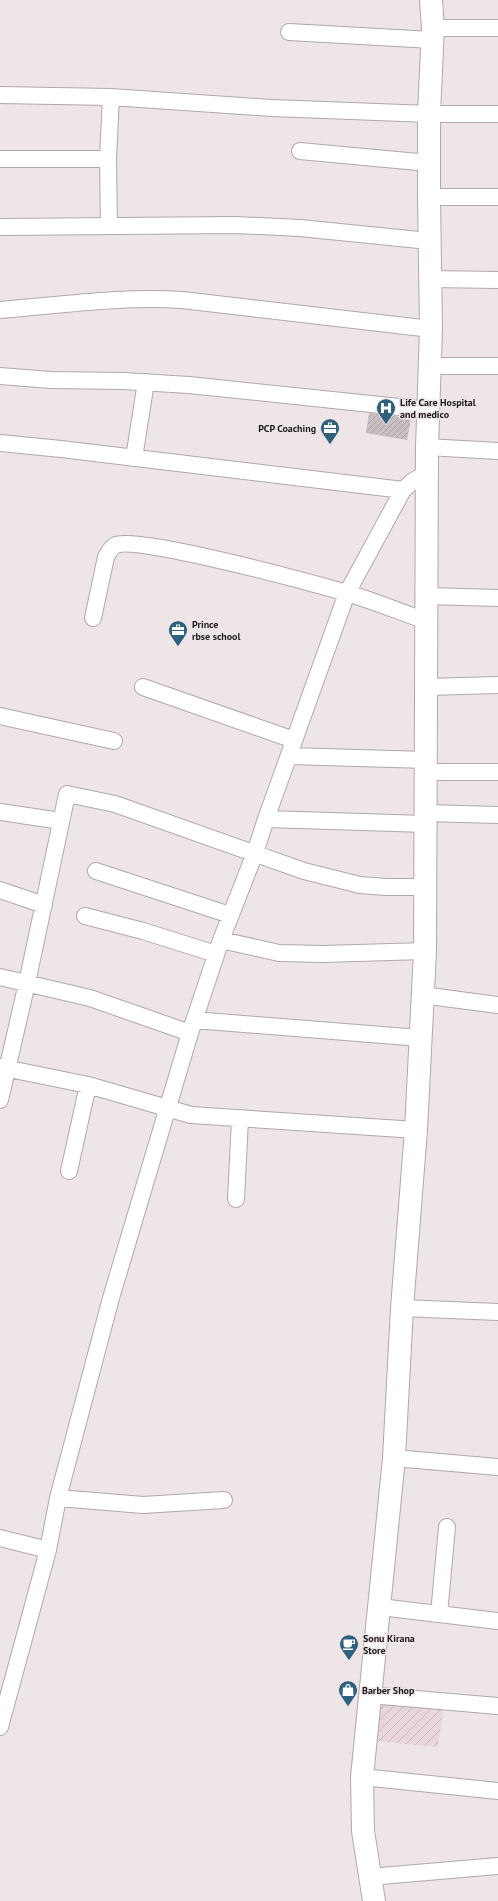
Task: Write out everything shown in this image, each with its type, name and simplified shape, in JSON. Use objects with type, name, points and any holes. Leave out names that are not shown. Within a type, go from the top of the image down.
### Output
[{"type":"street","points":[[374,1901],[369,1877],[363,1831],[362,1777],[394,1458],[402,1308],[416,1130],[424,951],[427,687],[427,447],[430,329],[429,114],[433,34],[431,0]]},
{"type":"street","points":[[289,32],[433,34],[498,28]]},
{"type":"street","points":[[0,96],[111,96],[272,108],[429,114],[498,114]]},
{"type":"street","points":[[109,226],[108,159],[111,96]]},
{"type":"street","points":[[300,151],[429,163]]},
{"type":"street","points":[[0,158],[108,159]]},
{"type":"street","points":[[429,197],[498,197]]},
{"type":"street","points":[[0,227],[262,226],[429,241]]},
{"type":"street","points":[[430,279],[498,280]]},
{"type":"street","points":[[0,310],[101,301],[158,298],[430,329]]},
{"type":"street","points":[[429,366],[498,366]]},
{"type":"street","points":[[0,376],[51,380],[146,382],[189,385],[428,410]]},
{"type":"street","points":[[134,458],[146,382]]},
{"type":"street","points":[[0,443],[404,490]]},
{"type":"street","points":[[427,447],[498,451]]},
{"type":"street","points":[[0,1726],[48,1550],[58,1498],[111,1298],[169,1109],[192,1027],[218,947],[255,853],[347,593],[404,490],[427,473]]},
{"type":"street","points":[[93,618],[106,556],[110,550],[117,545],[151,546],[190,553],[347,593],[427,621]]},
{"type":"street","points":[[427,596],[498,598]]},
{"type":"street","points":[[427,687],[498,685]]},
{"type":"street","points":[[143,688],[294,740]]},
{"type":"street","points":[[0,716],[114,741]]},
{"type":"street","points":[[289,756],[498,772]]},
{"type":"street","points":[[0,1100],[4,1068],[27,983],[67,794],[114,804],[255,853],[288,867],[360,885],[425,887]]},
{"type":"street","points":[[0,812],[61,821]]},
{"type":"street","points":[[266,819],[426,819],[498,815]]},
{"type":"street","points":[[96,871],[230,915]]},
{"type":"street","points":[[0,890],[44,905]]},
{"type":"street","points":[[85,916],[218,947],[279,953],[323,954],[424,951]]},
{"type":"street","points":[[0,977],[90,998],[192,1027],[420,1038]]},
{"type":"street","points":[[422,994],[498,1005]]},
{"type":"street","points":[[4,1068],[88,1085],[191,1116],[416,1130]]},
{"type":"street","points":[[69,1171],[88,1085]]},
{"type":"street","points":[[236,1199],[240,1119]]},
{"type":"street","points":[[402,1308],[498,1312]]},
{"type":"street","points":[[394,1458],[498,1467]]},
{"type":"street","points":[[58,1498],[143,1504],[224,1500]]},
{"type":"street","points":[[439,1614],[447,1527]]},
{"type":"street","points":[[0,1538],[48,1550]]},
{"type":"street","points":[[380,1607],[498,1621]]},
{"type":"street","points":[[370,1695],[498,1706]]},
{"type":"street","points":[[362,1777],[498,1791]]},
{"type":"street","points":[[369,1877],[498,1866]]},
{"type":"shaded area","points":[[379,1703],[444,1703],[438,1747],[375,1741]]},
{"type":"building","points":[[369,413],[411,418],[407,440],[366,433]]},
{"type":"place","name":"Life Care Hospital and medico","points":[[386,425]]},
{"type":"place","name":"PCP Coaching","points":[[330,445]]},
{"type":"place","name":"Prince rbse school","points":[[178,647]]},
{"type":"place","name":"Sonu Kirana Store","points":[[349,1661]]},
{"type":"place","name":"Barber Shop","points":[[348,1707]]}]
